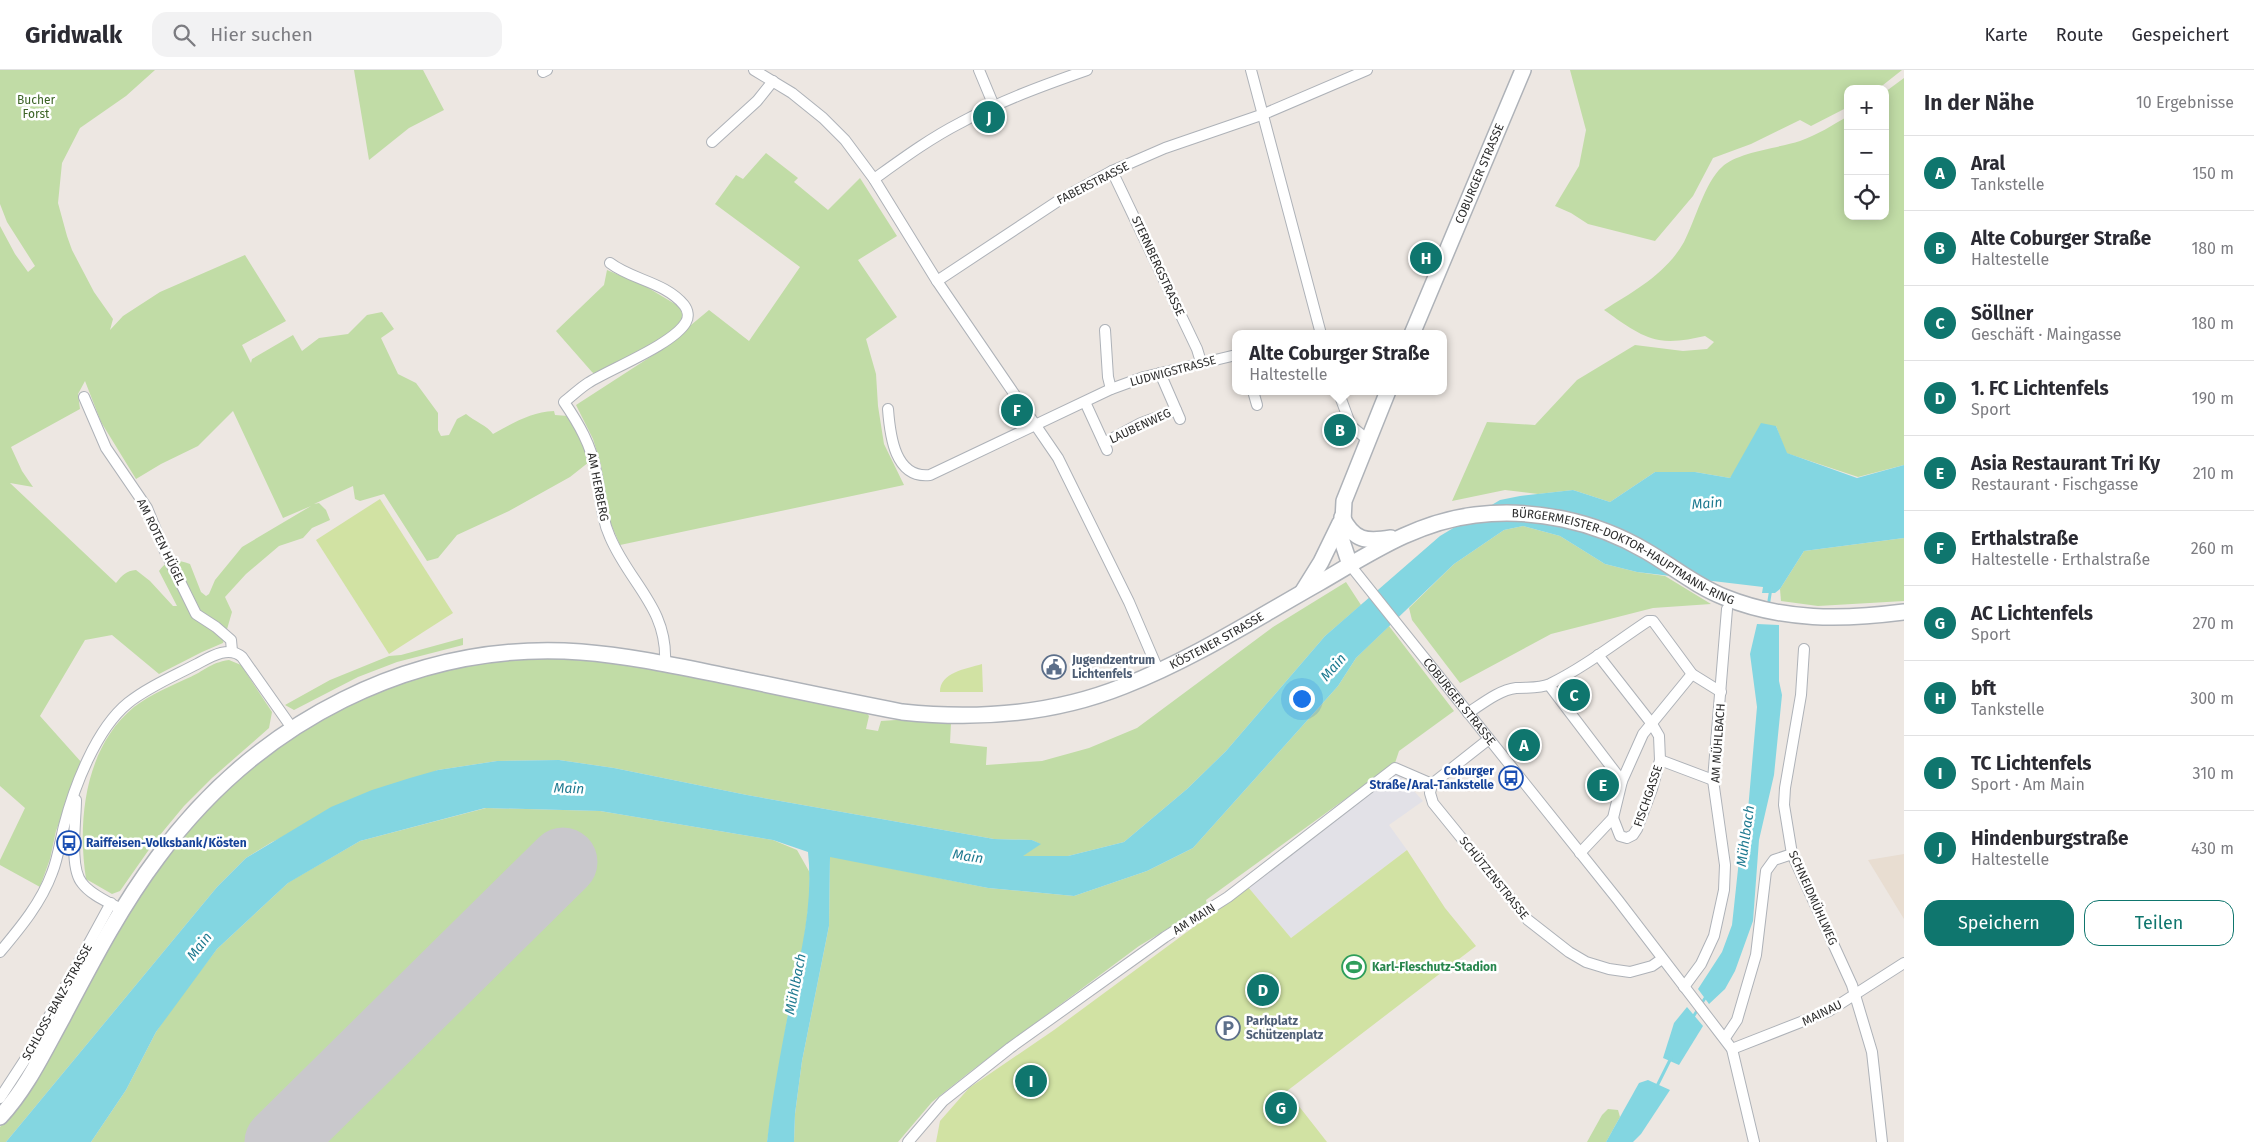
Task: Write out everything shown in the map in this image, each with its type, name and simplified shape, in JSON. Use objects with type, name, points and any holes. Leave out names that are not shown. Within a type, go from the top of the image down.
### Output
[{"type":"street","points":[[754,70],[773,80],[823,118],[845,140],[874,179],[937,281],[1058,458],[1100,540],[1159,672]]},
{"type":"street","points":[[979,70],[994,106]]},
{"type":"street","points":[[874,179],[919,147],[994,106],[1087,70]]},
{"type":"street","points":[[1251,70],[1320,330]]},
{"type":"street","name":"FABERSTRASSE","points":[[937,281],[1061,199],[1112,171],[1165,148],[1264,114],[1367,70]]},
{"type":"street","name":"COBURGER STRASSE","points":[[1414,330],[1523,70]]},
{"type":"street","points":[[712,142],[757,101],[773,80]]},
{"type":"street","name":"STERNBERGSTRASSE","points":[[1112,171],[1173,297],[1201,362]]},
{"type":"street","name":"AM HERBERG","points":[[610,263],[670,294],[685,306],[688,314],[686,323],[676,333],[651,350],[588,383],[564,402],[579,423],[594,459],[601,514],[611,540],[660,623],[665,642],[665,663]]},
{"type":"street","points":[[1105,330],[1108,377],[1111,389]]},
{"type":"street","name":"LUDWIGSTRASSE","points":[[888,409],[890,428],[896,450],[904,468],[918,476],[930,476],[1111,389],[1160,373],[1232,356]]},
{"type":"street","name":"LAUBENWEG","points":[[1085,402],[1106,447],[1128,430],[1178,414],[1160,373]]},
{"type":"street","points":[[1254,395],[1257,405]]},
{"type":"street","points":[[1339,395],[1351,426],[1368,440]]},
{"type":"street","name":"COBURGER STRASSE","points":[[1386,395],[1349,485],[1342,517],[1342,541],[1350,565],[1725,1038],[1732,1049],[1754,1142]]},
{"type":"street","name":"AM ROTEN HÜGEL","points":[[84,397],[106,448],[147,508],[163,547],[196,614],[231,640],[232,651],[242,657],[292,728]]},
{"type":"street","name":"BÜRGERMEISTER-DOKTOR-HAUPTMANN-RING","points":[[1350,565],[1415,530],[1458,518],[1487,514],[1534,515],[1576,522],[1603,530],[1630,542],[1701,586],[1726,598],[1770,611],[1807,617],[1847,618],[1904,612]]},
{"type":"street","points":[[1342,517],[1347,528],[1360,538],[1373,540],[1400,537]]},
{"type":"street","name":"KÖSTENER STRASSE","points":[[1303,592],[1321,562],[1342,517]]},
{"type":"street","name":"KÖSTENER STRASSE","points":[[0,1117],[28,1079],[117,906],[188,819],[244,764],[292,728],[354,694],[390,678],[471,657],[547,651],[616,655],[665,663],[883,708],[938,716],[1000,714],[1072,703],[1123,687],[1159,672],[1215,643],[1350,565]]},
{"type":"street","name":"AM MÜHLBACH","points":[[1686,990],[1714,936],[1724,890],[1725,865],[1713,780],[1727,609]]},
{"type":"street","points":[[1468,713],[1494,697],[1514,688],[1534,688],[1549,685],[1598,655],[1648,620],[1653,621],[1692,674],[1721,692]]},
{"type":"street","name":"SCHNEIDMÜHLWEG","points":[[1804,649],[1801,695],[1785,796],[1786,821],[1792,854],[1855,995],[1872,1052],[1882,1142]]},
{"type":"street","points":[[0,952],[25,921],[45,889],[56,862],[64,826],[76,790],[100,738],[110,722],[127,704],[146,690],[201,662],[232,651]]},
{"type":"street","points":[[1598,655],[1652,724]]},
{"type":"street","points":[[1580,853],[1613,818],[1622,781],[1643,734],[1692,674]]},
{"type":"street","points":[[1549,685],[1622,781]]},
{"type":"street","name":"FISCHGASSE","points":[[1613,818],[1620,836],[1627,838],[1633,835],[1652,790],[1660,760],[1658,736],[1652,724]]},
{"type":"street","points":[[1432,784],[1489,739]]},
{"type":"street","points":[[1660,760],[1713,780]]},
{"type":"street","name":"AM MAIN","points":[[908,1142],[943,1101],[996,1058],[1072,1002],[1228,897],[1395,768],[1432,784]]},
{"type":"street","name":"SCHÜTZENSTRASSE","points":[[1432,784],[1430,793],[1433,803],[1523,915],[1569,952],[1586,962],[1609,969],[1630,972],[1652,966],[1662,958]]},
{"type":"street","points":[[76,790],[75,843],[78,877],[83,886],[117,906]]},
{"type":"street","points":[[1725,1038],[1737,1020],[1756,955],[1766,871],[1774,860],[1792,854]]},
{"type":"street","name":"SCHLOSS-BANZ-STRASSE","points":[[0,1098],[117,906]]},
{"type":"street","name":"MAINAU","points":[[1732,1049],[1801,1023],[1855,995],[1904,963]]},
{"type":"shaded area","points":[[1396,771],[1423,801],[1389,825],[1407,850],[1291,938],[1248,887]]},
{"type":"shaded area","points":[[1904,854],[1904,919],[1868,860]]},
{"type":"green space","name":"Bucher Forst","points":[[0,70],[155,70],[126,96],[80,128],[62,163],[58,203],[67,236],[72,250],[94,292],[113,319],[110,330],[123,316],[160,292],[245,255],[286,321],[242,345],[251,363],[252,359],[293,335],[302,351],[319,338],[348,334],[367,315],[382,312],[394,329],[381,338],[398,374],[416,383],[438,413],[438,430],[441,436],[449,435],[457,419],[466,414],[488,428],[493,434],[530,416],[554,411],[555,415],[568,416],[584,444],[589,462],[570,477],[509,511],[457,535],[438,558],[427,561],[384,494],[360,501],[355,499],[353,486],[314,504],[319,503],[326,510],[330,520],[312,528],[303,538],[279,546],[246,574],[225,597],[232,612],[223,643],[159,674],[112,635],[85,640],[40,716],[82,763],[56,831],[50,859],[40,887],[0,865],[0,860],[25,808],[0,786],[0,226],[15,254],[28,272],[35,266],[7,222],[0,204]],"holes":[[[85,381],[101,422],[136,479],[198,446],[233,411],[283,518],[311,506],[242,547],[215,580],[209,594],[206,596],[201,592],[190,564],[180,561],[166,564],[159,571],[177,606],[173,606],[150,581],[136,570],[124,574],[116,583],[10,483],[33,487],[22,471],[11,447],[80,409],[78,394]]]},
{"type":"green space","points":[[354,70],[423,70],[444,110],[409,128],[369,160]]},
{"type":"green space","points":[[1570,70],[1902,70],[1883,85],[1844,85],[1844,109],[1811,126],[1800,120],[1751,144],[1713,158],[1693,196],[1655,241],[1588,224],[1571,213],[1555,206],[1579,166],[1586,130]]},
{"type":"green space","points":[[1904,78],[1904,465],[1858,477],[1786,453],[1776,426],[1730,478],[1695,472],[1655,472],[1610,502],[1573,490],[1538,494],[1505,490],[1452,501],[1487,422],[1535,425],[1577,380],[1635,345],[1683,351],[1707,349],[1714,342],[1705,336],[1665,341],[1645,336],[1604,310],[1649,281],[1677,253],[1684,242],[1710,182],[1722,167],[1729,162],[1748,154],[1806,139],[1844,118],[1844,220],[1889,220],[1889,89]]},
{"type":"green space","points":[[766,153],[798,178],[794,182],[828,210],[860,178],[897,236],[858,260],[897,317],[866,339],[876,374],[878,406],[884,444],[904,485],[620,545],[608,517],[601,465],[593,439],[576,405],[661,350],[709,310],[749,341],[800,267],[715,204],[736,175],[743,179]]},
{"type":"green space","points":[[607,270],[645,286],[680,307],[683,316],[668,334],[657,342],[595,374],[556,331],[604,285]]},
{"type":"green space","points":[[380,499],[453,613],[389,654],[316,540]]},
{"type":"green space","points":[[1523,526],[1560,536],[1605,564],[1637,572],[1665,576],[1711,604],[1653,608],[1551,634],[1460,683],[1412,620],[1409,608],[1454,564],[1504,530]]},
{"type":"green space","points":[[1904,538],[1904,601],[1818,606],[1781,601],[1780,589],[1804,551]]},
{"type":"green space","points":[[1346,582],[1361,605],[1325,636],[1226,751],[1187,789],[1124,842],[1068,856],[1022,856],[1040,844],[1032,840],[994,839],[747,795],[614,768],[559,760],[497,761],[438,770],[272,842],[246,858],[217,887],[6,1142],[0,1142],[0,1127],[22,1100],[40,1072],[141,894],[185,835],[234,784],[287,741],[345,706],[407,681],[473,664],[544,658],[618,661],[864,710],[869,716],[866,729],[878,731],[881,721],[911,719],[951,723],[950,743],[987,747],[986,765],[1042,761],[1089,748],[1137,728],[1273,627]]},
{"type":"green space","points":[[1389,626],[1454,711],[1399,751],[1395,763],[1206,900],[1207,905],[1139,946],[971,1071],[932,1102],[898,1142],[794,1142],[795,1114],[802,1061],[829,926],[830,856],[988,888],[1074,896],[1147,871],[1193,848],[1338,686],[1356,658]]},
{"type":"green space","points":[[463,638],[463,645],[397,662],[358,677],[294,710],[285,705],[330,680],[389,656],[401,655]]},
{"type":"green space","points":[[229,660],[241,665],[272,712],[269,728],[212,778],[184,806],[155,841],[120,891],[112,894],[86,879],[83,856],[84,809],[88,786],[95,763],[105,742],[118,723],[140,702],[212,665]]},
{"type":"green space","points":[[982,664],[983,692],[940,692],[944,680],[955,672]]},
{"type":"green space","points":[[486,808],[600,811],[773,840],[797,850],[810,873],[809,903],[803,947],[788,1015],[767,1142],[91,1142],[126,1090],[156,1032],[174,1005],[217,949],[289,882],[360,841]]},
{"type":"green space","points":[[1407,850],[1445,908],[1476,946],[1287,1091],[1327,1142],[936,1142],[940,1121],[969,1088],[1054,1030],[1248,887],[1291,938]]},
{"type":"green space","points":[[1608,1109],[1618,1110],[1620,1117],[1606,1142],[1587,1142],[1602,1115]]},
{"type":"water","name":"Main","points":[[1761,423],[1776,426],[1787,453],[1857,478],[1904,465],[1904,538],[1804,551],[1780,589],[1775,593],[1762,593],[1763,587],[1637,572],[1605,564],[1560,536],[1523,526],[1504,530],[1454,564],[1356,658],[1338,686],[1193,848],[1147,871],[1074,896],[988,888],[830,857],[829,926],[802,1061],[795,1114],[794,1142],[767,1142],[779,1062],[801,954],[807,913],[809,893],[808,852],[773,840],[600,811],[485,808],[360,841],[288,883],[217,949],[156,1032],[126,1090],[91,1142],[6,1142],[217,887],[246,858],[331,807],[372,790],[438,770],[497,761],[559,760],[614,768],[747,795],[994,839],[1032,840],[1041,844],[1023,856],[1068,856],[1124,842],[1187,789],[1226,751],[1325,636],[1440,536],[1500,500],[1520,496],[1573,490],[1610,502],[1655,472],[1695,472],[1730,478]]},
{"type":"water","points":[[1757,624],[1779,625],[1779,681],[1782,695],[1774,775],[1759,840],[1753,921],[1735,971],[1725,989],[1709,1004],[1698,989],[1722,952],[1732,925],[1739,860],[1746,833],[1757,707],[1750,654]]},
{"type":"water","points":[[1687,1007],[1703,1026],[1679,1065],[1663,1058],[1674,1023]]},
{"type":"water","points":[[1648,1080],[1670,1090],[1641,1134],[1633,1142],[1606,1142],[1639,1083]]},
{"type":"waterway","name":"Mühlbach","points":[[1768,607],[1771,588]]},
{"type":"waterway","name":"Mühlbach","points":[[1693,1017],[1707,995]]},
{"type":"waterway","name":"Mühlbach","points":[[1656,1088],[1671,1058]]},
{"type":"taxiway","points":[[281,1140],[285,1142]]},
{"type":"runway","points":[[279,1142],[563,862]]},
{"type":"place","name":"Hindenburgstraße","points":[[989,117]]},
{"type":"place","name":"bft","points":[[1426,258]]},
{"type":"place","name":"Erthalstraße","points":[[1017,410]]},
{"type":"place","name":"Alte Coburger Straße","points":[[1340,430]]},
{"type":"place","name":"Jugendzentrum Lichtenfels","points":[[1054,667]]},
{"type":"place","name":"Söllner","points":[[1574,695]]},
{"type":"place","name":"Aral","points":[[1524,745]]},
{"type":"place","name":"Coburger Straße/Aral-Tankstelle","points":[[1511,778]]},
{"type":"place","name":"Asia Restaurant Tri Ky","points":[[1603,785]]},
{"type":"place","name":"Raiffeisen-Volksbank/Kösten","points":[[69,843]]},
{"type":"place","name":"Karl-Fleschutz-Stadion","points":[[1354,967]]},
{"type":"place","name":"1. FC Lichtenfels","points":[[1263,990]]},
{"type":"place","name":"Parkplatz Schützenplatz","points":[[1228,1028]]},
{"type":"place","name":"TC Lichtenfels","points":[[1031,1081]]},
{"type":"place","name":"AC Lichtenfels","points":[[1281,1108]]}]
